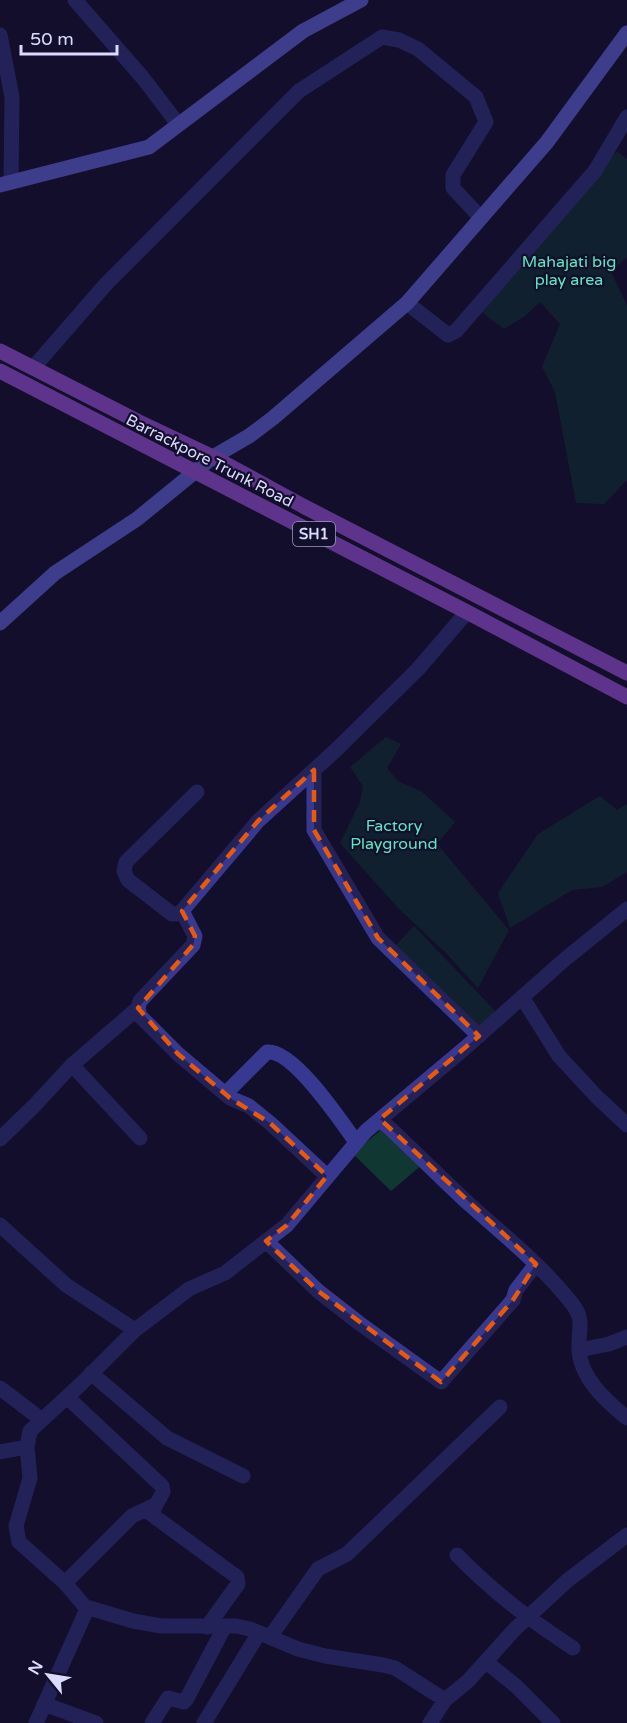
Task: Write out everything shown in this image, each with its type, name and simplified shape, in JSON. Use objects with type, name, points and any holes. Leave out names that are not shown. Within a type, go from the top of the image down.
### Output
[{"type":"main road","name":"Barrackpore Trunk Road","points":[[0,351],[213,457],[303,506],[627,673]]},
{"type":"main road","name":"Barrackpore Trunk Road","points":[[0,371],[627,697]]},
{"type":"street","points":[[75,0],[143,78],[178,124]]},
{"type":"street","points":[[0,35],[12,97],[5,184],[149,147],[303,31],[361,0]]},
{"type":"street","points":[[0,623],[55,573],[137,519],[213,457],[249,436],[273,418],[407,303],[547,142],[627,33]]},
{"type":"street","points":[[33,368],[106,284],[299,91],[382,37],[399,40],[418,49],[476,97],[486,122],[453,175],[453,188],[481,218]]},
{"type":"street","points":[[407,303],[448,335],[456,331],[595,171],[627,117]]},
{"type":"street","points":[[197,792],[126,862],[124,871],[128,880],[172,914],[182,911],[258,821],[336,750],[418,669],[467,612]]},
{"type":"street","points":[[314,770],[314,830],[378,938],[479,1036]]},
{"type":"street","points":[[445,1700],[395,1668],[311,1652],[236,1626],[147,1624],[86,1607],[65,1583],[19,1542],[17,1537],[16,1526],[30,1481],[27,1446],[30,1431],[135,1330],[189,1289],[225,1273],[287,1225],[356,1142],[380,1119],[479,1036],[564,960],[627,909]]},
{"type":"street","points":[[0,1139],[72,1065],[138,1008],[141,1001],[193,945],[195,936],[182,911]]},
{"type":"street","points":[[522,997],[559,1056],[596,1096],[627,1123]]},
{"type":"street","points":[[138,1008],[140,1016],[178,1054],[230,1098],[249,1106],[270,1123],[327,1176]]},
{"type":"street","points":[[225,1094],[267,1052],[281,1054],[317,1090],[356,1142]]},
{"type":"street","points":[[72,1065],[140,1138]]},
{"type":"street","points":[[380,1119],[536,1264],[572,1303],[582,1326],[579,1350],[585,1371],[594,1385],[627,1418]]},
{"type":"street","points":[[0,1225],[66,1285],[135,1330]]},
{"type":"street","points":[[266,1241],[318,1291],[441,1382],[513,1300],[516,1290],[536,1264]]},
{"type":"street","points":[[579,1350],[609,1344],[627,1337]]},
{"type":"street","points":[[91,1373],[167,1438],[243,1476]]},
{"type":"street","points":[[0,1388],[42,1420]]},
{"type":"street","points":[[67,1397],[162,1486],[163,1492],[151,1514],[237,1577],[238,1584],[207,1627]]},
{"type":"street","points":[[204,1723],[264,1635],[318,1569],[347,1554],[500,1407]]},
{"type":"street","points":[[0,1452],[27,1446]]},
{"type":"street","points":[[65,1583],[132,1516],[155,1505]]},
{"type":"street","points":[[430,1723],[445,1700],[486,1662],[527,1617],[568,1580],[627,1535]]},
{"type":"street","points":[[458,1555],[496,1594],[573,1648]]},
{"type":"street","points":[[36,1723],[86,1607]]},
{"type":"street","points":[[152,1723],[168,1698],[183,1702],[186,1700],[225,1626]]},
{"type":"street","points":[[486,1662],[516,1686],[553,1723]]},
{"type":"street","points":[[44,1704],[96,1723]]},
{"type":"highlighted area","points":[[314,770],[314,830],[378,938],[479,1036],[380,1119],[536,1264],[513,1300],[441,1382],[318,1291],[266,1241],[287,1225],[327,1176],[270,1123],[230,1098],[178,1054],[138,1008],[193,945],[195,936],[182,911],[258,821]]},
{"type":"green space","name":"Mahajati big play area","points":[[617,151],[627,159],[627,257],[611,272],[627,305],[627,480],[604,504],[576,503],[555,392],[542,367],[560,324],[540,302],[525,316],[504,329],[479,310]]},
{"type":"green space","name":"Factory Playground","points":[[386,737],[401,744],[387,768],[398,781],[422,792],[455,822],[437,844],[509,930],[478,988],[446,953],[399,909],[340,843],[360,802],[363,786],[350,767]]},
{"type":"green space","points":[[600,796],[617,810],[627,804],[627,872],[602,887],[572,890],[510,928],[498,893],[538,834]]},
{"type":"green space","points":[[414,926],[499,1015],[478,1035],[394,947]]},
{"type":"green space","points":[[384,1127],[423,1164],[391,1191],[353,1154]]}]
